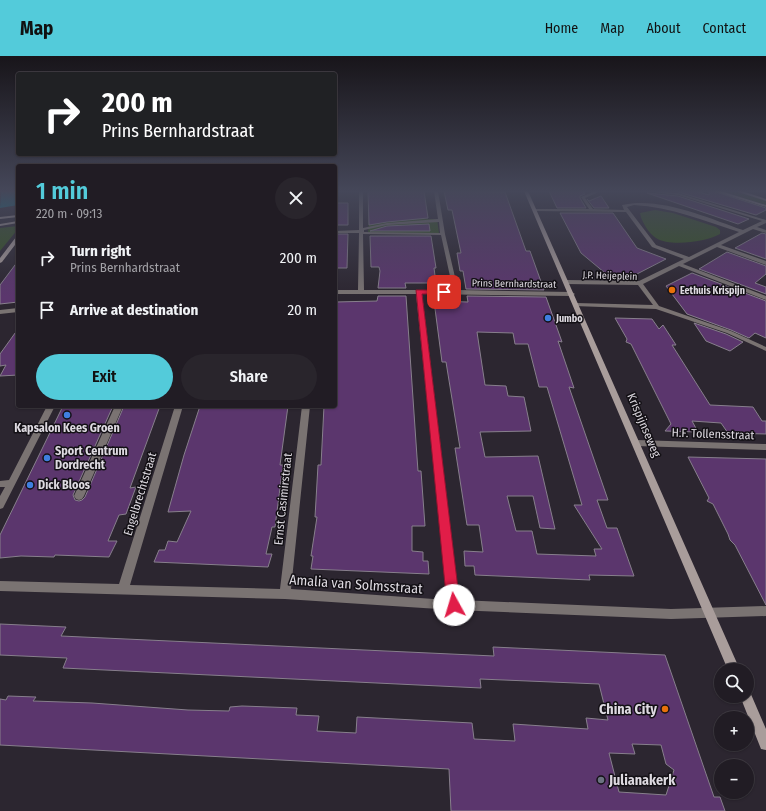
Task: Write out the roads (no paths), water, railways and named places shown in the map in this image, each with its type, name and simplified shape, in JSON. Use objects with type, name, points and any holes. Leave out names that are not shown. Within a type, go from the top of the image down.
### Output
[{"type":"street","points":[[361,292],[362,226]]},
{"type":"street","points":[[362,231],[378,226]]},
{"type":"street","points":[[442,226],[456,292]]},
{"type":"street","name":"Krispijnseweg","points":[[541,226],[572,294],[731,663]]},
{"type":"street","points":[[639,226],[654,246],[689,259]]},
{"type":"street","points":[[725,226],[743,232]]},
{"type":"street","points":[[640,283],[752,227],[766,232]]},
{"type":"street","points":[[337,232],[362,231],[443,234]]},
{"type":"street","points":[[0,261],[16,241]]},
{"type":"street","points":[[717,245],[766,263]]},
{"type":"street","points":[[679,264],[766,298]]},
{"type":"street","name":"J.P. Heijeplein","points":[[566,282],[640,283],[657,307]]},
{"type":"street","name":"Prins Bernhardstraat","points":[[337,292],[572,294]]},
{"type":"street","points":[[419,292],[454,605]]},
{"type":"street","points":[[576,305],[657,307],[729,332],[766,349]]},
{"type":"street","points":[[0,312],[16,310]]},
{"type":"street","points":[[0,505],[50,408]]},
{"type":"street","points":[[80,496],[118,408]]},
{"type":"street","name":"Engelbrechtstraat","points":[[123,590],[178,408]]},
{"type":"street","name":"Ernst Casimirstraat","points":[[285,594],[306,408]]},
{"type":"street","name":"H.F. Tollensstraat","points":[[636,443],[766,448]]},
{"type":"street","points":[[0,484],[11,483]]},
{"type":"street","name":"Amalia van Solmsstraat","points":[[0,586],[285,594],[454,605],[671,614],[766,611]]},
{"type":"street","points":[[749,703],[766,744]]},
{"type":"place","name":"Eethuis Krispijn","points":[[672,290]]},
{"type":"place","name":"Jumbo","points":[[548,318]]},
{"type":"place","name":"Kapsalon Kees Groen","points":[[67,415]]},
{"type":"place","name":"Sport Centrum Dordrecht","points":[[47,458]]},
{"type":"place","name":"Dick Bloos","points":[[30,485]]},
{"type":"place","name":"China City","points":[[665,709]]},
{"type":"place","name":"Julianakerk","points":[[601,780]]}]
